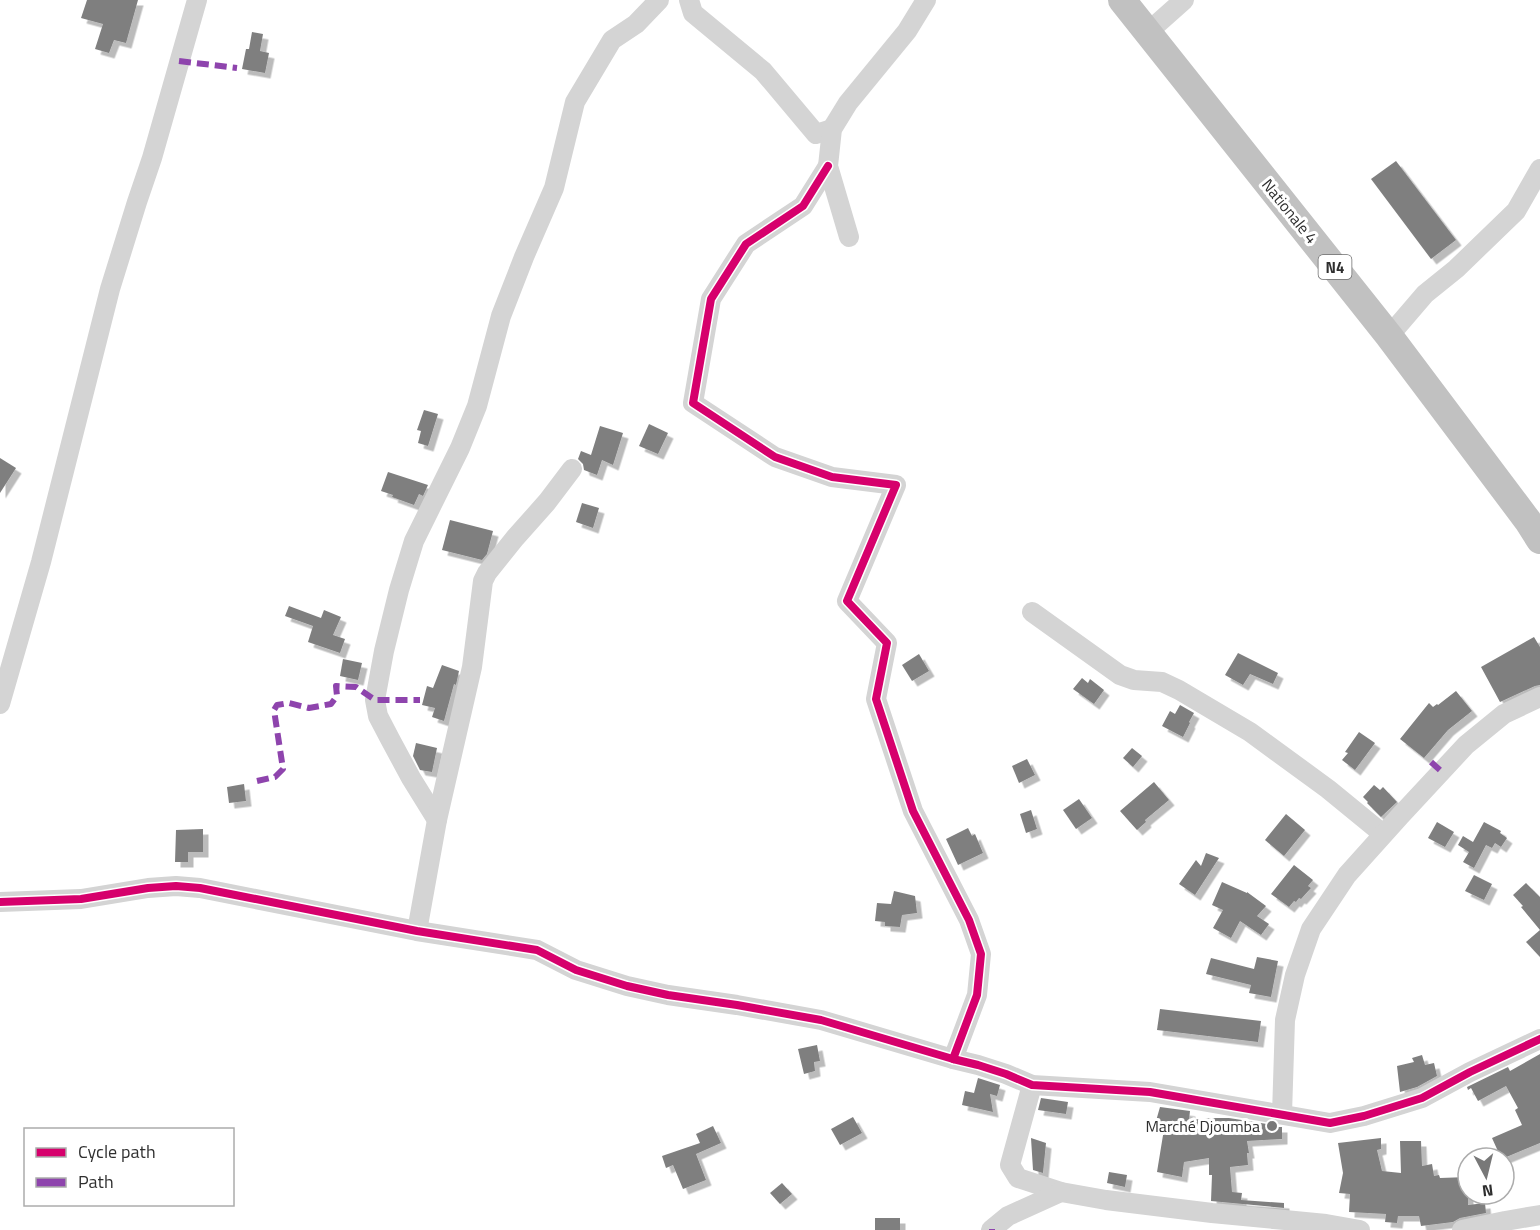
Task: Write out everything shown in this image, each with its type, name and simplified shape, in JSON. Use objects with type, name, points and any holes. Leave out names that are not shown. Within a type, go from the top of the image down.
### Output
[{"type":"highway","name":"Nationale 4","points":[[1122,0],[1389,336],[1540,540]]},
{"type":"street","points":[[0,704],[47,539],[110,289],[152,158],[197,0]]},
{"type":"street","points":[[437,820],[411,778],[378,716],[375,700],[399,590],[414,541],[460,448],[477,406],[501,316],[554,188],[575,102],[612,40],[636,24],[659,0]]},
{"type":"street","points":[[689,0],[693,13],[763,71],[816,134],[832,129]]},
{"type":"street","points":[[849,237],[828,166],[832,129],[848,103],[907,31],[926,0]]},
{"type":"street","points":[[1148,32],[1184,0]]},
{"type":"street","points":[[828,166],[803,206],[746,244],[711,299],[693,403],[775,457],[832,477],[896,485],[847,600],[887,643],[876,699],[913,812],[969,920],[981,954],[976,995],[953,1059]]},
{"type":"street","points":[[1389,336],[1425,294],[1456,269],[1516,211],[1540,169]]},
{"type":"street","points":[[417,932],[437,820],[472,666],[483,581],[487,573],[572,469]]},
{"type":"street","points":[[1032,612],[1120,675],[1134,680],[1162,682],[1251,732],[1328,789],[1383,834]]},
{"type":"street","points":[[1282,1114],[1285,1020],[1295,975],[1311,929],[1347,875],[1466,745],[1504,714],[1540,697]]},
{"type":"street","points":[[0,902],[81,898],[176,886],[200,888],[417,932],[537,950],[576,970],[627,986],[821,1020],[997,1071],[1032,1085],[1150,1092],[1330,1123],[1364,1116],[1422,1098],[1540,1039]]},
{"type":"street","points":[[1032,1085],[1010,1165],[1018,1178],[1061,1192],[1106,1200],[1326,1224],[1359,1230]]},
{"type":"street","points":[[991,1230],[1008,1216],[1061,1192]]},
{"type":"street","points":[[1462,1230],[1540,1215]]},
{"type":"building","points":[[87,0],[138,0],[126,43],[114,40],[109,53],[95,49],[103,24],[81,18]]},
{"type":"building","points":[[252,32],[263,34],[260,51],[269,53],[265,73],[242,69]]},
{"type":"building","points":[[1396,161],[1456,240],[1431,259],[1371,179]]},
{"type":"building","points":[[424,410],[438,414],[428,446],[418,443],[421,431],[417,430]]},
{"type":"building","points":[[649,424],[668,433],[658,454],[639,446]]},
{"type":"building","points":[[600,426],[623,433],[613,465],[602,460],[597,475],[584,470],[583,464],[578,459],[581,451],[591,455]]},
{"type":"building","points":[[0,458],[16,468],[0,493]]},
{"type":"building","points":[[388,472],[428,485],[423,496],[419,494],[414,505],[381,491]]},
{"type":"building","points":[[582,503],[599,508],[593,528],[576,522]]},
{"type":"building","points":[[450,520],[493,531],[487,554],[482,560],[442,550]]},
{"type":"building","points":[[289,606],[321,618],[324,610],[341,617],[333,635],[345,639],[340,653],[308,642],[313,626],[285,616]]},
{"type":"building","points":[[1534,637],[1540,647],[1540,685],[1500,702],[1481,667]]},
{"type":"building","points":[[1238,653],[1278,673],[1273,684],[1250,674],[1243,685],[1225,675]]},
{"type":"building","points":[[919,654],[929,671],[912,681],[902,665]]},
{"type":"building","points":[[343,659],[362,663],[358,680],[340,676]]},
{"type":"building","points":[[442,665],[459,671],[444,721],[432,717],[435,708],[422,705],[427,686],[433,688]]},
{"type":"building","points":[[1082,678],[1088,683],[1090,679],[1104,690],[1094,704],[1073,689]]},
{"type":"building","points":[[1456,691],[1472,711],[1448,730],[1424,758],[1400,739],[1429,703],[1433,707],[1438,705]]},
{"type":"building","points":[[1180,705],[1194,713],[1183,737],[1162,726],[1170,711],[1175,714]]},
{"type":"building","points":[[1359,732],[1375,743],[1355,770],[1342,760]]},
{"type":"building","points":[[416,743],[437,748],[432,772],[420,770],[413,756]]},
{"type":"building","points":[[1132,748],[1142,756],[1133,767],[1123,758]]},
{"type":"building","points":[[1027,759],[1035,775],[1019,783],[1012,766]]},
{"type":"building","points":[[1154,782],[1169,800],[1145,820],[1146,822],[1137,830],[1120,811]]},
{"type":"building","points":[[244,784],[246,801],[229,803],[227,787]]},
{"type":"building","points":[[1374,785],[1380,790],[1383,787],[1397,802],[1381,817],[1363,797]]},
{"type":"building","points":[[1079,799],[1092,818],[1076,829],[1063,810]]},
{"type":"building","points":[[1031,810],[1037,829],[1026,833],[1020,814]]},
{"type":"building","points":[[1286,814],[1305,830],[1284,856],[1265,840]]},
{"type":"building","points":[[1437,822],[1454,832],[1445,847],[1428,838]]},
{"type":"building","points":[[1484,822],[1501,831],[1500,833],[1507,838],[1501,847],[1495,843],[1492,848],[1486,845],[1474,868],[1463,862],[1469,852],[1458,845],[1463,836],[1473,842]]},
{"type":"building","points":[[968,828],[972,836],[975,834],[983,853],[958,865],[946,839]]},
{"type":"building","points":[[203,829],[203,852],[188,852],[188,862],[175,862],[176,830]]},
{"type":"building","points":[[1206,853],[1219,858],[1195,895],[1179,884],[1196,860],[1201,866]]},
{"type":"building","points":[[1294,865],[1313,880],[1308,886],[1311,888],[1289,907],[1271,894]]},
{"type":"building","points":[[1474,875],[1492,884],[1484,900],[1465,891]]},
{"type":"building","points":[[1222,882],[1247,892],[1266,906],[1257,916],[1269,924],[1261,935],[1240,921],[1231,938],[1213,928],[1223,910],[1212,905]]},
{"type":"building","points":[[1526,883],[1540,897],[1540,930],[1513,895]]},
{"type":"building","points":[[894,891],[915,896],[917,913],[902,915],[900,927],[885,926],[885,922],[875,921],[877,903],[891,904]]},
{"type":"building","points":[[1540,930],[1540,957],[1526,942]]},
{"type":"building","points":[[1257,957],[1278,961],[1271,997],[1249,993],[1251,985],[1206,974],[1211,958],[1254,969]]},
{"type":"building","points":[[1160,1009],[1261,1021],[1258,1042],[1157,1030]]},
{"type":"building","points":[[817,1045],[820,1061],[814,1062],[815,1071],[804,1074],[798,1049]]},
{"type":"building","points":[[1540,1054],[1540,1143],[1516,1153],[1516,1146],[1496,1146],[1492,1138],[1522,1125],[1515,1110],[1518,1108],[1506,1086],[1478,1101],[1471,1088],[1468,1090],[1467,1087],[1508,1067],[1510,1071]]},
{"type":"building","points":[[1422,1055],[1425,1065],[1434,1063],[1437,1076],[1417,1087],[1400,1092],[1397,1066],[1414,1062],[1412,1058]]},
{"type":"building","points":[[978,1078],[1000,1085],[997,1096],[990,1094],[993,1112],[962,1105],[965,1091],[974,1093]]},
{"type":"building","points":[[1041,1098],[1068,1102],[1066,1114],[1038,1110]]},
{"type":"building","points":[[1160,1107],[1190,1111],[1189,1120],[1229,1118],[1267,1124],[1267,1127],[1282,1127],[1282,1139],[1247,1141],[1248,1165],[1230,1167],[1232,1192],[1242,1193],[1241,1200],[1284,1203],[1284,1208],[1211,1201],[1212,1175],[1209,1175],[1209,1158],[1184,1162],[1182,1177],[1157,1172],[1165,1123],[1156,1121]]},
{"type":"building","points":[[853,1117],[862,1133],[840,1145],[831,1129]]},
{"type":"building","points":[[713,1126],[721,1143],[696,1154],[706,1180],[683,1189],[673,1165],[666,1168],[662,1156],[700,1143],[696,1134]]},
{"type":"building","points":[[1031,1138],[1046,1143],[1043,1173],[1033,1170]]},
{"type":"building","points":[[1381,1138],[1381,1149],[1377,1150],[1382,1171],[1401,1173],[1400,1141],[1421,1141],[1422,1166],[1432,1164],[1434,1176],[1456,1177],[1456,1206],[1485,1206],[1486,1213],[1460,1218],[1453,1222],[1421,1226],[1419,1216],[1398,1216],[1397,1223],[1385,1222],[1386,1214],[1349,1212],[1350,1194],[1339,1193],[1343,1173],[1338,1143]]},
{"type":"building","points":[[1109,1172],[1127,1175],[1125,1187],[1107,1183]]},
{"type":"building","points":[[782,1183],[792,1194],[780,1204],[770,1193]]},
{"type":"building","points":[[875,1218],[900,1218],[900,1230],[875,1230]]},
{"type":"marked path","points":[[179,61],[237,68]]},
{"type":"marked path","points":[[257,781],[275,777],[283,769],[274,710],[277,705],[289,703],[309,708],[331,704],[337,696],[336,686],[356,687],[375,700],[420,700]]},
{"type":"marked path","points":[[1431,762],[1442,772]]},
{"type":"cycle path","points":[[828,166],[803,206],[746,244],[711,299],[693,403],[775,457],[832,477],[896,485],[847,601],[887,643],[876,699],[913,811],[969,920],[981,954],[977,995],[953,1059]]},
{"type":"cycle path","points":[[0,902],[81,899],[148,888],[176,886],[200,888],[417,931],[537,950],[576,970],[627,986],[821,1020],[978,1065],[1032,1085],[1150,1092],[1330,1123],[1364,1116],[1422,1098],[1540,1039]]},
{"type":"place","name":"Marché Djoumba","points":[[1272,1126]]}]
